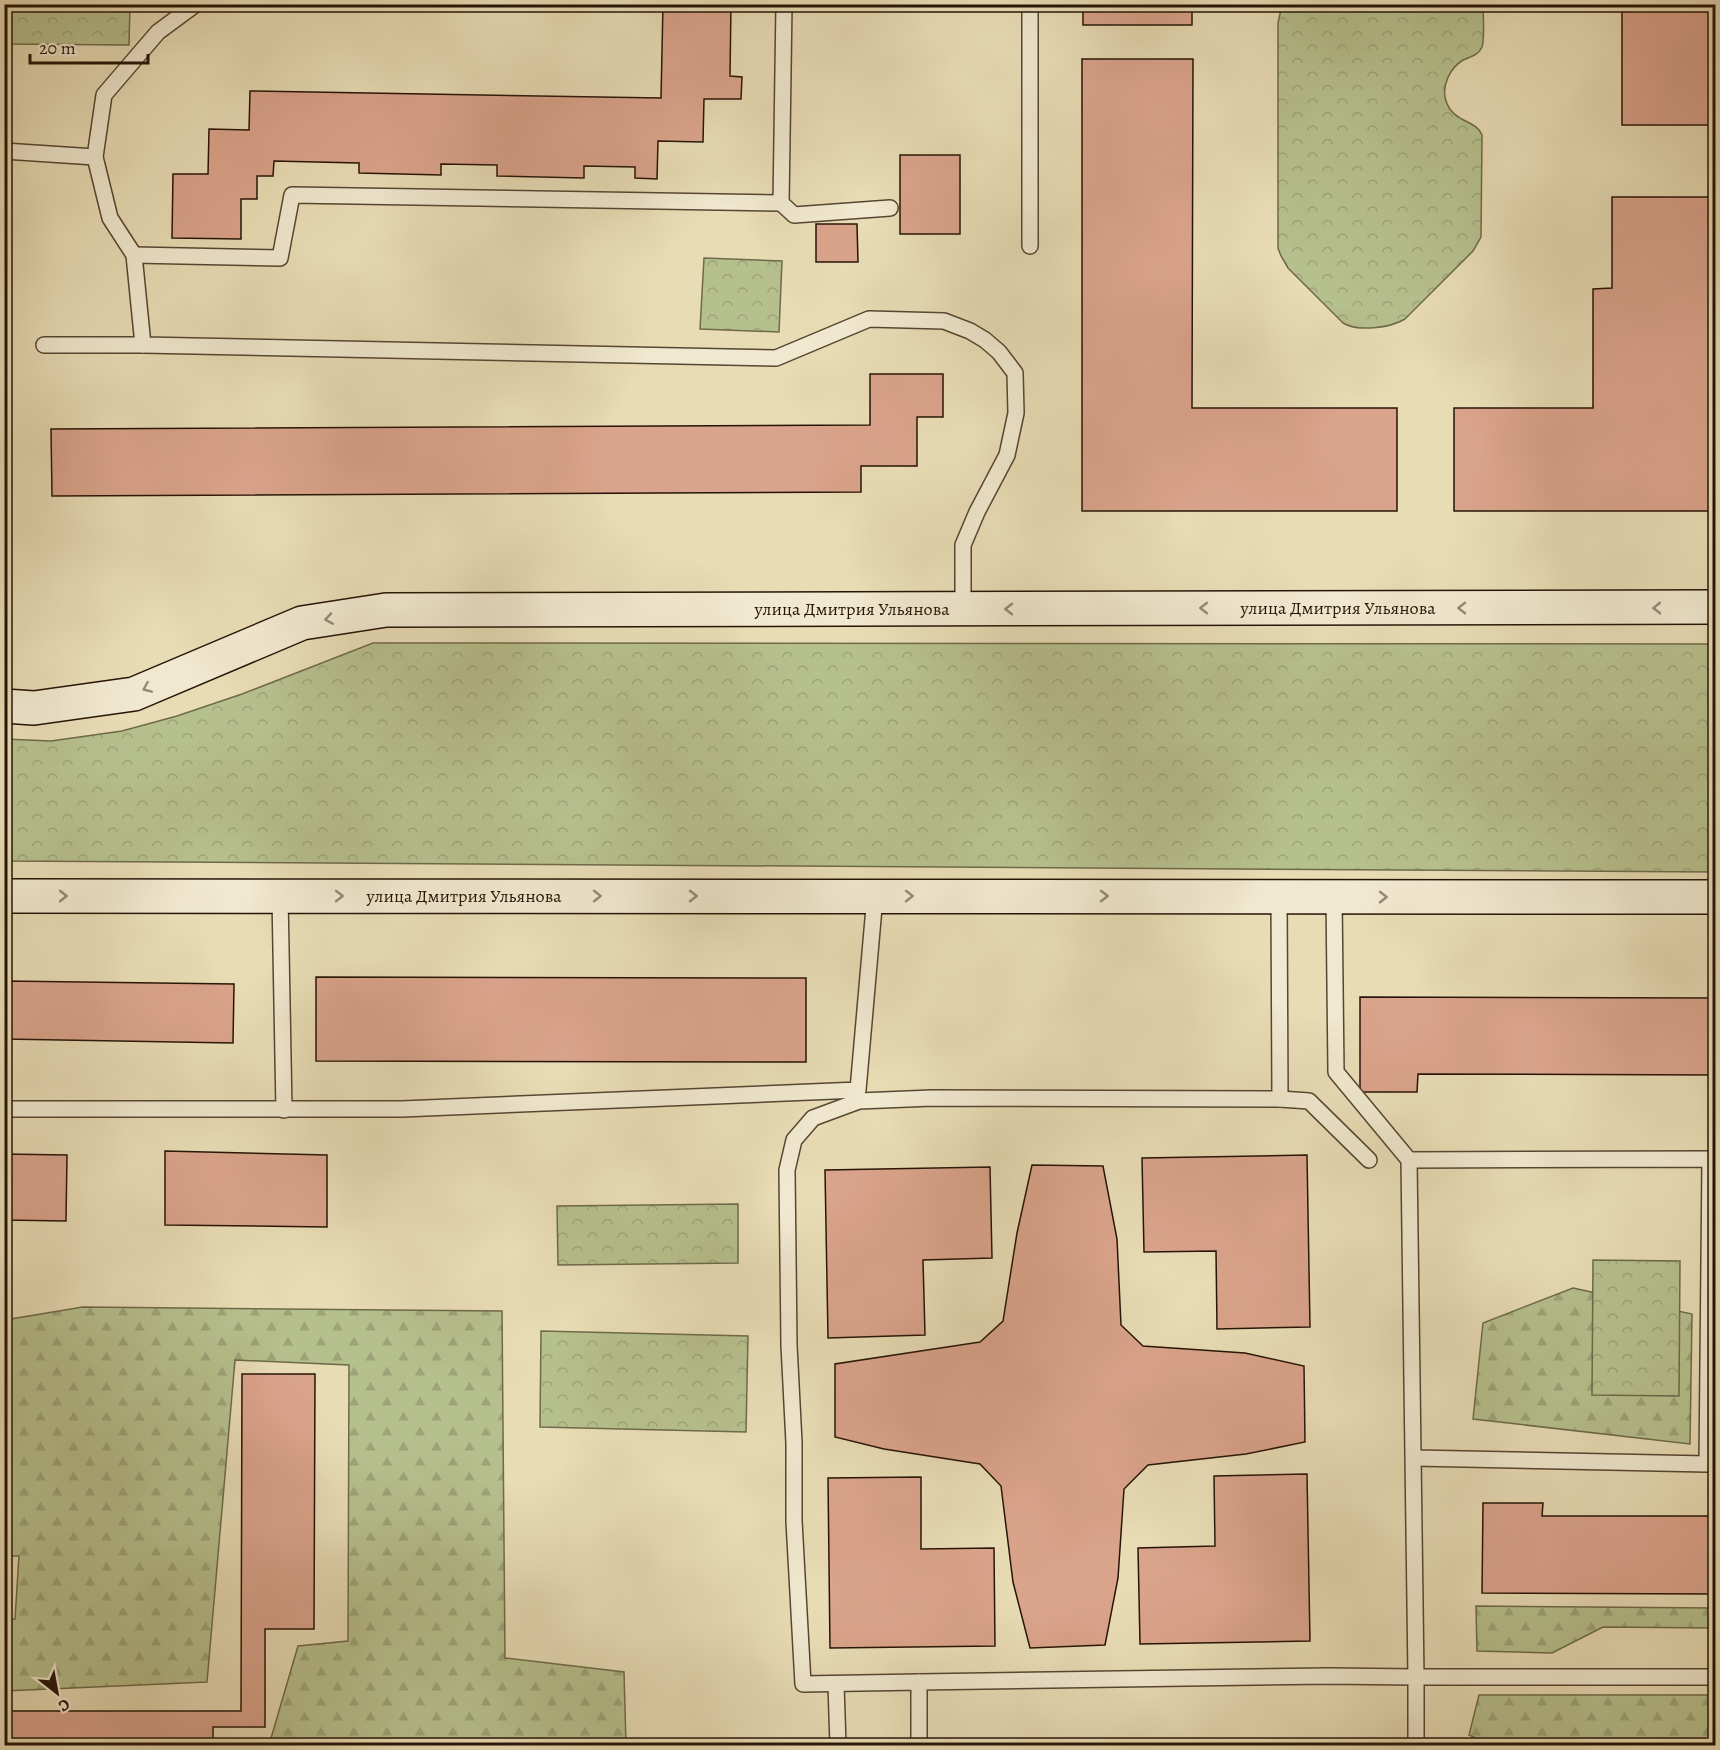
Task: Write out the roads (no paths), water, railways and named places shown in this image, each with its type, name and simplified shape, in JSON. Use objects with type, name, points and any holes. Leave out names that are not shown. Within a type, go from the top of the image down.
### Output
[{"type":"main road","name":"улица Дмитрия Ульянова","points":[[4,706],[34,708],[134,694],[302,623],[386,610],[1716,607]]},
{"type":"main road","name":"улица Дмитрия Ульянова","points":[[4,896],[1716,897]]},
{"type":"lane","points":[[143,345],[134,255],[110,218],[95,157],[104,95],[158,32],[196,4]]},
{"type":"lane","points":[[781,203],[784,4]]},
{"type":"lane","points":[[1030,4],[1030,246]]},
{"type":"lane","points":[[4,151],[95,157]]},
{"type":"lane","points":[[134,255],[280,258],[292,195],[781,203],[794,215],[890,208]]},
{"type":"lane","points":[[44,345],[776,358],[869,319],[944,321],[970,330],[985,340],[999,352],[1015,373],[1016,413],[1007,455],[977,512],[963,545],[963,609]]},
{"type":"lane","points":[[280,896],[284,1110]]},
{"type":"lane","points":[[4,1108],[402,1109],[858,1090],[875,896]]},
{"type":"lane","points":[[1279,897],[1280,1099]]},
{"type":"lane","points":[[1334,897],[1336,1072],[1409,1160],[1416,1746]]},
{"type":"lane","points":[[1369,1160],[1309,1101],[932,1098],[859,1101],[813,1118],[794,1140],[787,1170],[794,1521],[803,1684],[1328,1676],[1716,1677]]},
{"type":"lane","points":[[1409,1160],[1710,1160],[1712,1291],[1707,1464],[1414,1458]]},
{"type":"lane","points":[[919,1682],[920,1746]]},
{"type":"lane","points":[[836,1683],[838,1746]]}]
